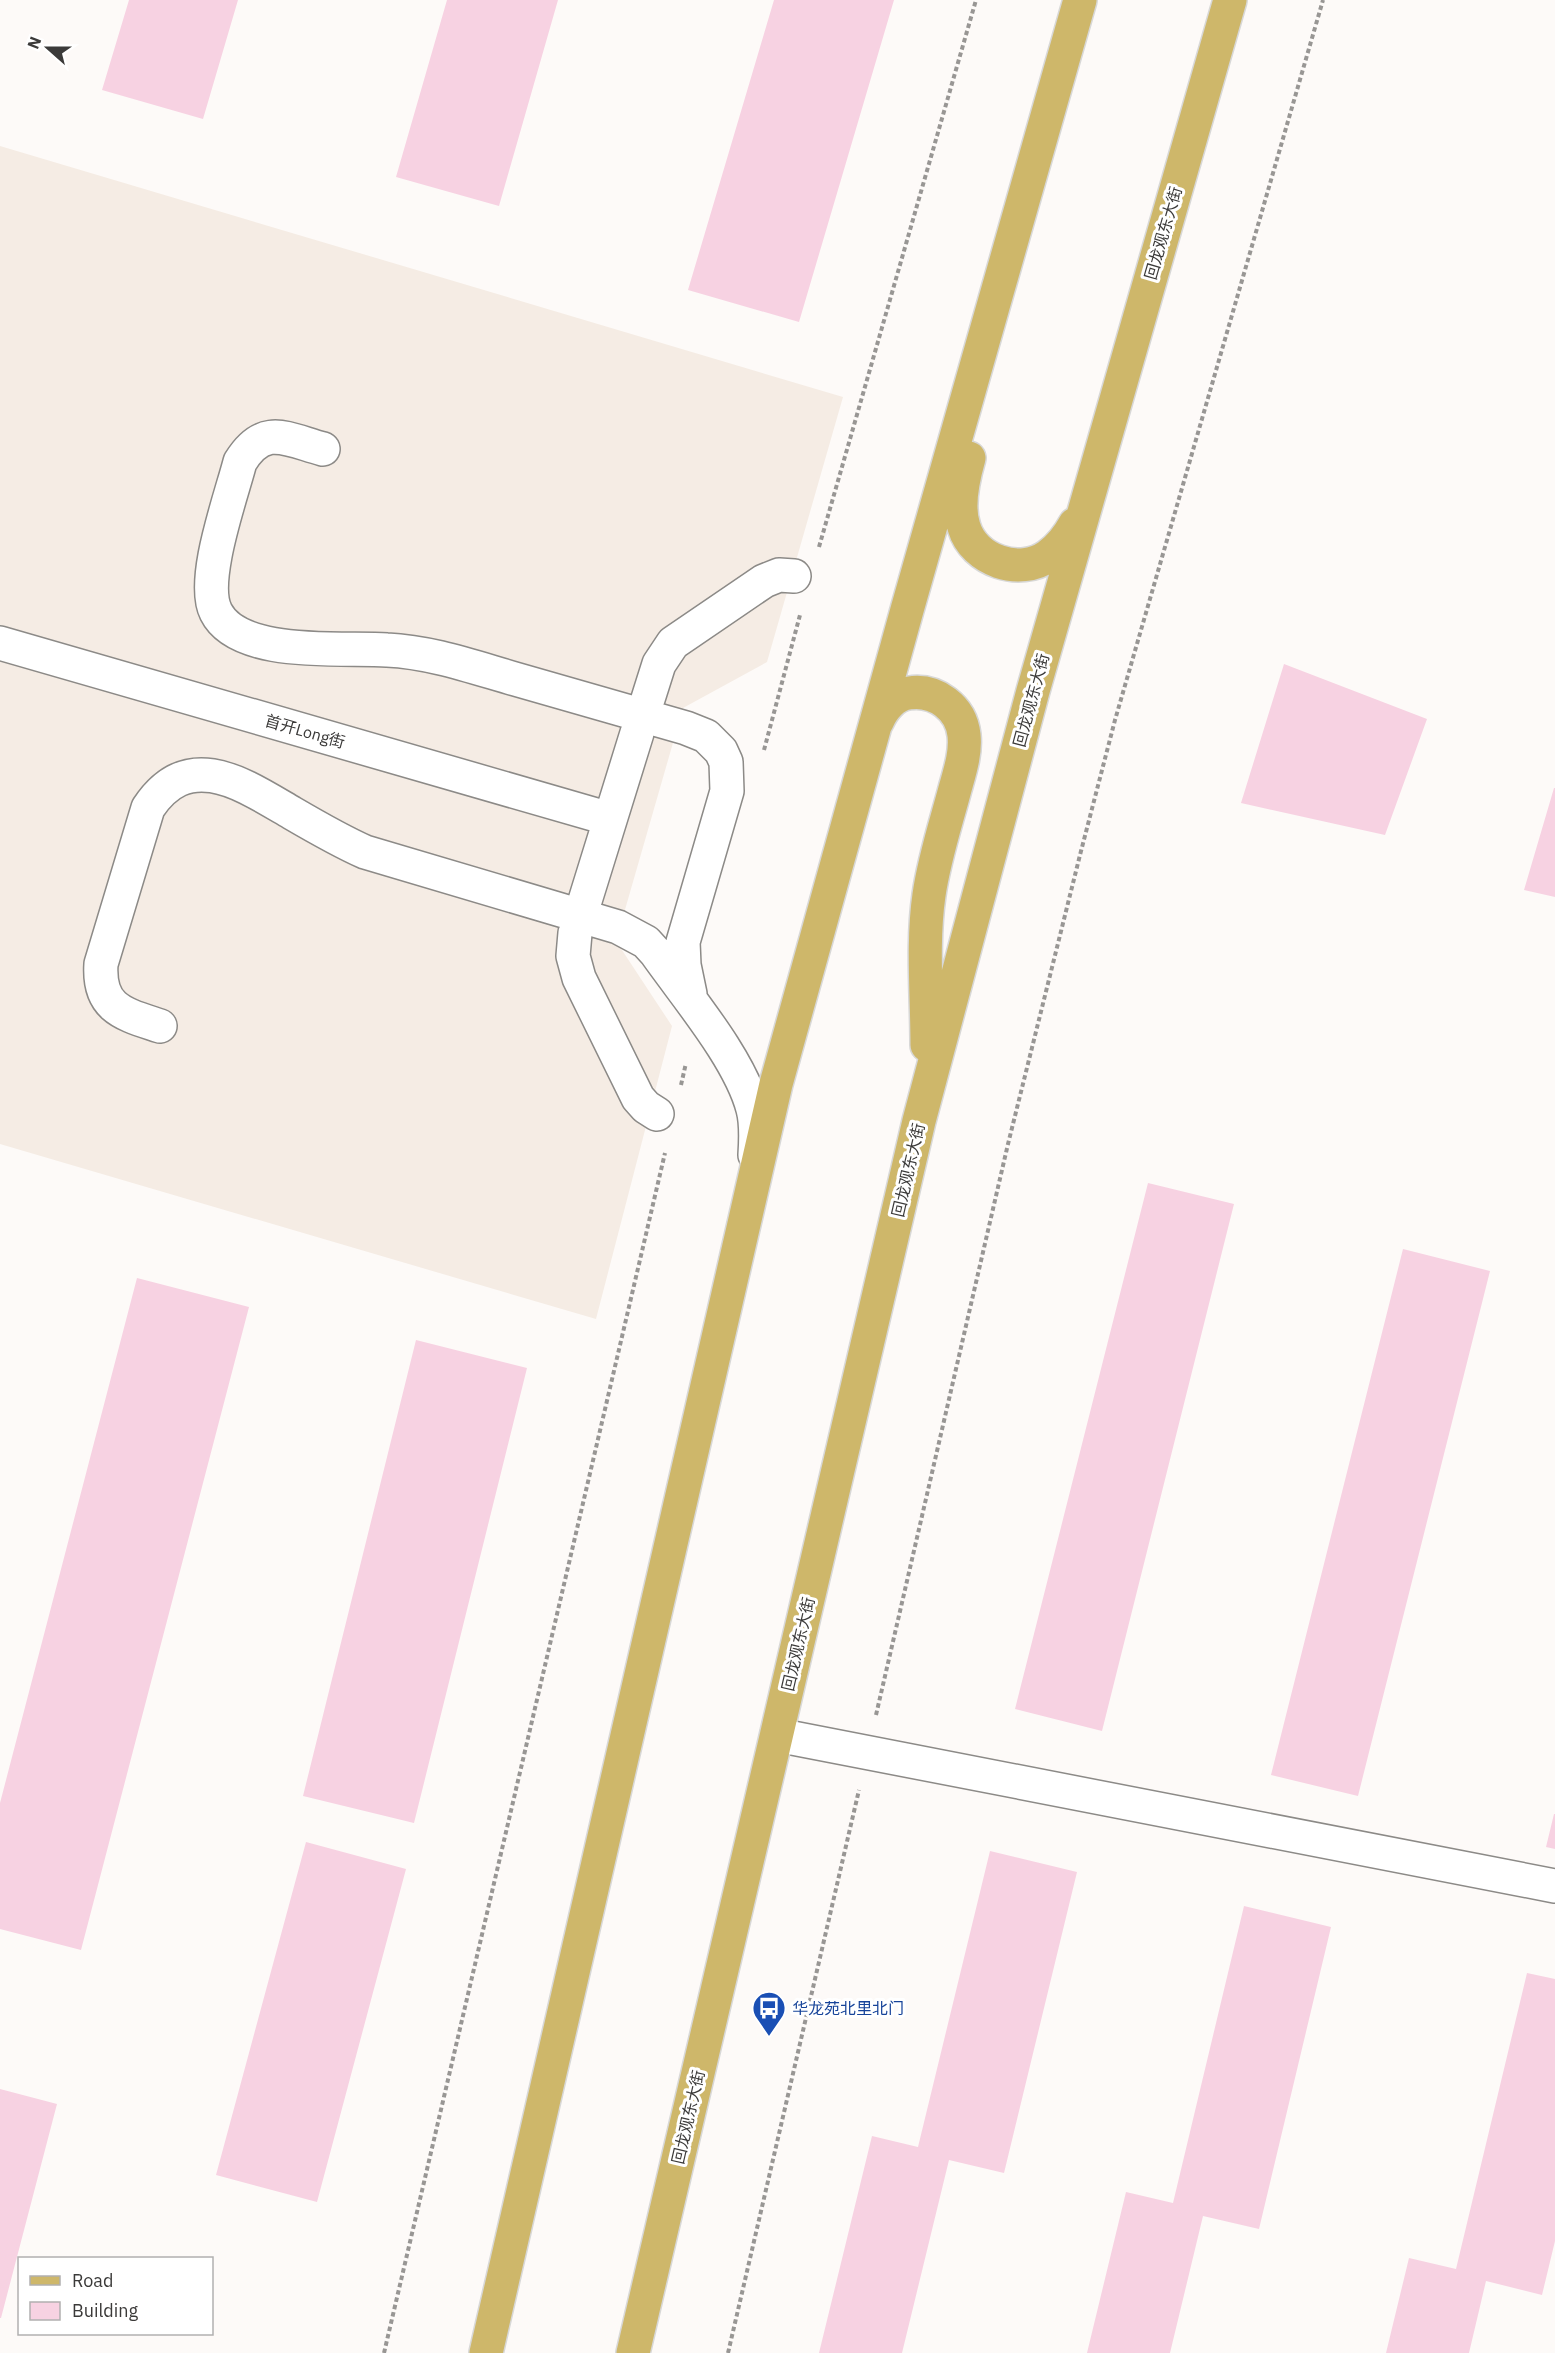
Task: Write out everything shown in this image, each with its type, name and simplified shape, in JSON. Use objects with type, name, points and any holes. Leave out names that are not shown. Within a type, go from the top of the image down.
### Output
[{"type":"main road","points":[[486,2353],[776,1084],[1080,0]]},
{"type":"main road","name":"回龙观东大街","points":[[633,2353],[919,1121],[1011,771],[1230,0]]},
{"type":"main road","points":[[1011,242],[1006,315],[1001,344],[963,484],[964,527],[974,546],[981,554],[991,559],[1015,564],[1036,562],[1057,548],[1070,532],[1090,489]]},
{"type":"main road","points":[[871,739],[875,725],[885,709],[899,696],[909,693],[931,695],[951,705],[962,724],[964,735],[963,758],[929,894],[926,921],[926,1079],[919,1121]]},
{"type":"street","points":[[323,449],[280,437],[261,438],[249,448],[240,462],[211,574],[211,594],[215,612],[225,625],[260,642],[281,647],[387,650],[437,657],[686,728],[706,736],[721,751],[726,762],[727,790],[685,934],[683,949],[688,988],[698,1013]]},
{"type":"street","points":[[647,702],[659,664],[673,643],[764,581],[779,575],[794,576]]},
{"type":"street","name":"首开Long街","points":[[0,643],[610,819]]},
{"type":"street","points":[[637,733],[579,919],[573,956],[579,978],[638,1098],[646,1107],[668,1117]]},
{"type":"street","points":[[160,1026],[129,1016],[116,1008],[104,995],[100,981],[101,964],[148,808],[158,793],[171,782],[202,774],[219,776],[236,781],[344,843],[365,852],[618,927],[646,942],[735,1067],[753,1110],[756,1127],[754,1168],[746,1215]]},
{"type":"street","points":[[777,1735],[1555,1886]]},
{"type":"path","points":[[818,551],[976,0]]},
{"type":"path","points":[[728,2353],[1008,1144],[1080,855],[1115,720],[1323,0]]},
{"type":"path","points":[[764,752],[800,615]]},
{"type":"path","points":[[384,2353],[668,1117],[698,1013]]},
{"type":"shaded area","points":[[0,146],[843,397],[767,662],[683,708],[616,941],[672,1026],[596,1319],[0,1144]]},
{"type":"building","points":[[129,0],[238,0],[203,119],[102,90]]},
{"type":"building","points":[[447,0],[558,0],[499,206],[396,177]]},
{"type":"building","points":[[774,0],[894,0],[799,322],[688,290]]},
{"type":"building","points":[[1284,664],[1427,719],[1385,835],[1241,803]]},
{"type":"building","points":[[1555,788],[1555,897],[1524,890]]},
{"type":"building","points":[[1148,1183],[1234,1204],[1102,1731],[1015,1709]]},
{"type":"building","points":[[1403,1249],[1490,1271],[1358,1796],[1271,1775]]},
{"type":"building","points":[[137,1278],[249,1307],[81,1950],[0,1929],[0,1803]]},
{"type":"building","points":[[416,1340],[527,1368],[414,1823],[303,1796]]},
{"type":"building","points":[[1555,1814],[1555,1849],[1546,1847]]},
{"type":"building","points":[[306,1842],[406,1869],[317,2202],[216,2175]]},
{"type":"building","points":[[990,1851],[1077,1872],[1004,2173],[949,2160],[902,2353],[819,2353],[872,2136],[918,2147]]},
{"type":"building","points":[[1244,1906],[1331,1927],[1259,2229],[1203,2216],[1170,2353],[1087,2353],[1126,2192],[1173,2203]]},
{"type":"building","points":[[1527,1973],[1555,1979],[1555,2241],[1542,2295],[1486,2281],[1469,2353],[1386,2353],[1409,2258],[1456,2269]]},
{"type":"building","points":[[0,2089],[57,2104],[1,2318],[0,2318]]},
{"type":"place","name":"华龙苑北里北门","points":[[769,2037]]}]
